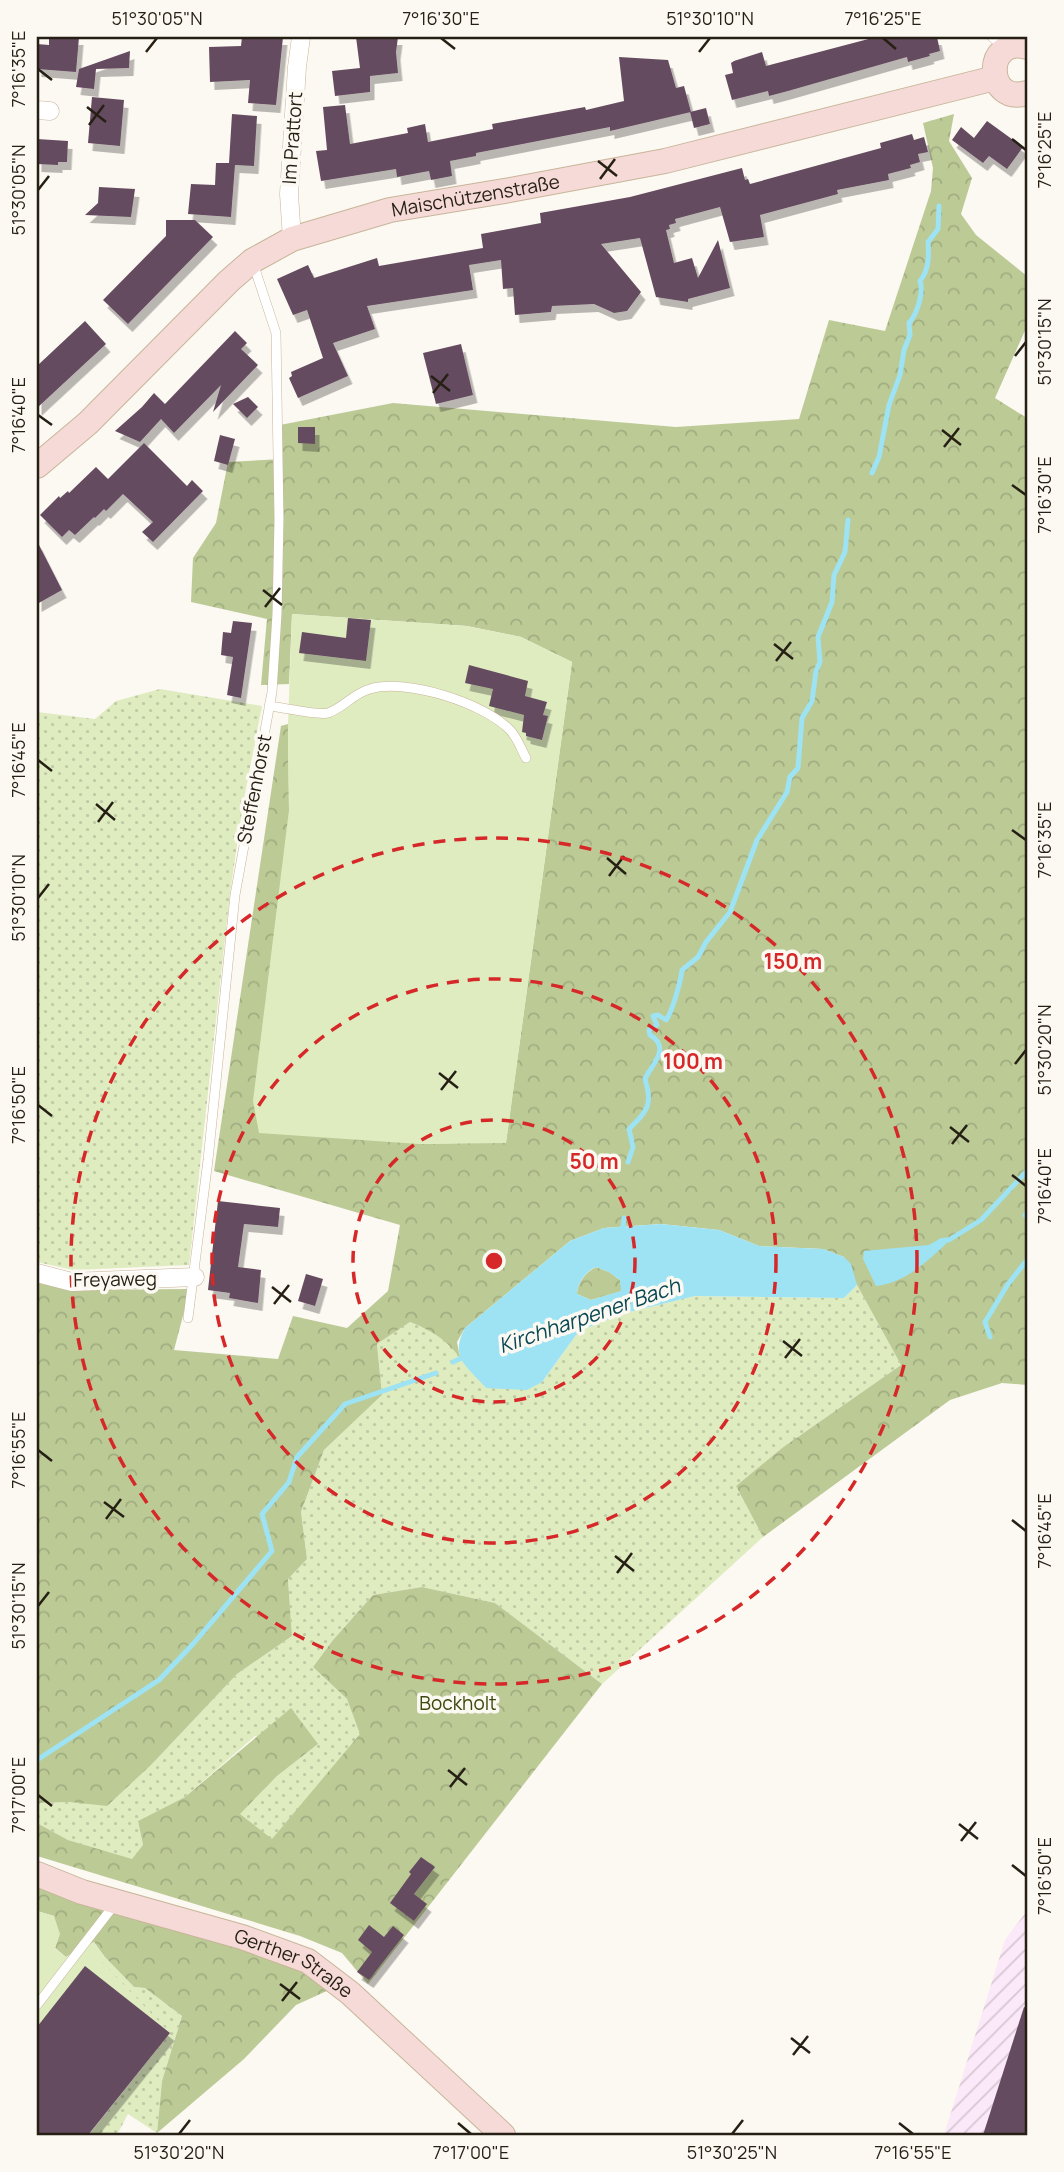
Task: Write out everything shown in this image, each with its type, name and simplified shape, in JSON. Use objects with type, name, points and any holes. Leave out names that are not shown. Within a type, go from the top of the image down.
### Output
[{"type":"street","name":"Im Prattort","points":[[292,239],[289,194],[297,67],[302,37]]},
{"type":"street","points":[[1014,43],[995,61],[995,78],[1006,91],[1026,99]]},
{"type":"street","name":"Maischützenstraße","points":[[37,466],[88,423],[229,281],[252,261],[292,239],[390,210],[665,161],[995,78]]},
{"type":"street","name":"Freyaweg","points":[[37,1273],[72,1282],[195,1277]]},
{"type":"street","name":"Gerther Straße","points":[[37,1874],[116,1903],[253,1941],[297,1956],[320,1968],[503,2135]]},
{"type":"lane","name":"Steffenhorst","points":[[188,1318],[195,1277],[235,895],[269,706],[277,614],[279,519],[276,333],[252,261]]},
{"type":"lane","points":[[269,706],[326,714],[369,689],[385,687],[441,694],[492,715],[512,732],[526,758]]},
{"type":"lane","points":[[37,2005],[116,1903]]},
{"type":"shaded area","points":[[1027,1911],[1027,2135],[944,2135],[1005,1940]]},
{"type":"green space","points":[[954,114],[949,141],[972,178],[961,214],[976,235],[1027,276],[1027,326],[995,398],[1027,418],[1027,1385],[1002,1383],[950,1400],[763,1537],[736,1486],[782,1448],[901,1365],[844,1257],[823,1249],[759,1246],[719,1230],[661,1224],[604,1228],[570,1241],[465,1328],[457,1342],[460,1358],[438,1336],[410,1322],[377,1344],[382,1395],[324,1450],[301,1512],[307,1559],[288,1579],[292,1636],[237,1674],[152,1764],[107,1806],[70,1802],[37,1803],[37,1281],[70,1290],[190,1289],[174,1350],[278,1359],[293,1316],[347,1328],[388,1291],[400,1225],[214,1171],[281,726],[288,724],[289,810],[419,1144],[506,1142],[572,662],[521,637],[467,626],[292,614],[289,684],[261,685],[267,619],[191,602],[193,558],[216,523],[228,462],[282,459],[280,425],[393,403],[676,427],[799,419],[829,320],[885,331],[931,191],[933,168],[923,123]]},
{"type":"green space","points":[[292,614],[466,626],[521,637],[572,662],[506,1143],[419,1144],[259,1133],[253,1101],[289,810],[288,724]]},
{"type":"green space","points":[[160,689],[262,706],[243,804],[230,893],[189,1265],[73,1270],[37,1262],[37,712],[95,719],[116,701]]},
{"type":"green space","points":[[596,1267],[620,1280],[622,1291],[591,1300],[577,1294],[583,1278]]},
{"type":"green space","points":[[857,1285],[901,1365],[782,1448],[736,1486],[763,1537],[602,1684],[495,1603],[422,1587],[373,1595],[313,1667],[347,1699],[361,1734],[272,1840],[239,1814],[277,1776],[318,1744],[255,1736],[185,1797],[138,1821],[143,1845],[132,1860],[68,1840],[37,1823],[37,1803],[70,1802],[152,1764],[237,1674],[292,1636],[288,1578],[307,1559],[301,1512],[324,1450],[382,1395],[377,1344],[410,1322],[426,1328],[451,1344],[486,1388],[542,1382],[579,1331],[625,1313],[695,1296],[844,1298]]},
{"type":"green space","name":"Bockholt","points":[[422,1587],[495,1603],[602,1684],[368,1984],[342,1953],[300,1936],[37,1856],[37,1823],[68,1840],[132,1859],[143,1845],[138,1821],[185,1797],[291,1708],[318,1744],[277,1776],[240,1814],[272,1839],[360,1734],[347,1699],[313,1667],[373,1595]]},
{"type":"green space","points":[[37,1882],[307,1970],[329,1990],[296,2005],[244,2059],[157,2133],[162,2081],[182,2016],[145,1988],[134,1987],[94,1942],[66,1957],[55,1948],[54,1916],[37,1911]]},
{"type":"green space","points":[[37,1911],[54,1916],[60,1934],[55,1949],[66,1957],[94,1942],[104,1956],[100,1960],[170,2033],[88,2135],[37,2135]]},
{"type":"green space","points":[[104,1956],[134,1987],[145,1988],[182,2016],[162,2081],[157,2133],[128,2114],[117,2135],[89,2135],[170,2033],[99,1960]]},
{"type":"water","points":[[661,1224],[719,1230],[759,1246],[823,1249],[844,1257],[851,1264],[857,1285],[844,1298],[695,1296],[625,1313],[579,1331],[542,1382],[527,1390],[486,1388],[462,1361],[459,1347],[465,1328],[570,1241],[604,1228]],"holes":[[[596,1267],[620,1280],[621,1291],[591,1300],[577,1294],[580,1282],[592,1269]]]},
{"type":"water","points":[[953,1237],[918,1268],[887,1284],[876,1286],[863,1259],[864,1251],[929,1245],[941,1238]]},
{"type":"building","points":[[49,37],[79,37],[76,72],[37,69],[37,44],[49,45]]},
{"type":"building","points":[[242,37],[283,37],[276,105],[248,103],[250,80],[210,82],[209,47],[241,46]]},
{"type":"building","points":[[356,37],[398,37],[398,73],[370,76],[370,92],[335,96],[332,71],[360,68]]},
{"type":"building","points":[[876,37],[937,37],[940,51],[908,62],[907,57],[769,96],[768,91],[732,100],[725,75],[733,73],[731,63],[734,61],[762,52],[766,66]]},
{"type":"building","points":[[130,51],[129,68],[96,69],[94,89],[76,87],[79,69]]},
{"type":"building","points":[[619,57],[668,60],[676,88],[684,86],[691,112],[610,131],[610,127],[476,153],[476,156],[450,161],[452,176],[431,180],[429,171],[397,177],[396,169],[321,181],[316,151],[327,150],[323,107],[345,105],[350,144],[408,133],[407,128],[425,124],[428,142],[493,129],[492,124],[585,107],[586,110],[624,101]]},
{"type":"building","points":[[92,97],[124,100],[120,146],[88,143]]},
{"type":"building","points":[[706,108],[710,124],[694,128],[690,112]]},
{"type":"building","points":[[232,114],[257,116],[254,166],[235,165],[231,217],[188,214],[191,184],[215,185],[216,163],[229,163]]},
{"type":"building","points":[[987,121],[1023,147],[1007,169],[989,156],[983,163],[952,140],[961,127],[974,138]]},
{"type":"building","points":[[912,134],[914,140],[924,137],[928,152],[918,154],[920,162],[910,165],[911,168],[888,174],[889,180],[837,190],[838,194],[760,215],[764,237],[730,242],[720,207],[675,219],[676,223],[669,225],[670,229],[666,230],[674,263],[692,258],[698,278],[718,240],[730,288],[688,299],[688,302],[656,297],[640,238],[601,244],[641,292],[627,311],[614,313],[594,304],[552,306],[551,312],[515,315],[513,288],[503,289],[501,260],[469,265],[473,290],[367,306],[375,329],[333,343],[348,376],[298,398],[289,378],[292,376],[291,372],[323,358],[307,310],[293,315],[277,279],[308,265],[314,278],[377,258],[379,266],[483,248],[481,234],[541,223],[540,213],[630,197],[742,168],[745,180],[748,179],[750,184],[881,148],[880,143]]},
{"type":"building","points":[[37,139],[68,141],[67,162],[58,162],[58,165],[37,164]]},
{"type":"building","points":[[99,187],[135,189],[131,217],[85,215],[98,203]]},
{"type":"building","points":[[166,220],[195,220],[213,237],[128,324],[103,300],[166,236]]},
{"type":"building","points":[[85,321],[106,344],[37,408],[37,366]]},
{"type":"building","points":[[235,331],[247,343],[241,349],[258,365],[213,412],[221,385],[174,433],[161,419],[140,442],[115,431],[154,393],[165,404]]},
{"type":"building","points":[[461,344],[473,395],[436,404],[423,353]]},
{"type":"building","points":[[248,397],[258,407],[247,418],[233,404]]},
{"type":"building","points":[[298,427],[315,427],[315,444],[298,443]]},
{"type":"building","points":[[220,435],[235,439],[228,465],[214,461]]},
{"type":"building","points":[[144,443],[187,486],[192,480],[203,491],[153,542],[142,532],[153,522],[123,494],[75,535],[69,530],[62,537],[40,515],[59,496],[60,498],[68,491],[69,493],[96,467],[108,479]]},
{"type":"building","points":[[37,541],[62,590],[37,604]]},
{"type":"building","points":[[348,618],[371,620],[366,661],[299,653],[302,632],[346,638]]},
{"type":"building","points":[[233,621],[252,623],[241,698],[227,695],[233,657],[221,655],[223,632],[231,633]]},
{"type":"building","points":[[469,665],[528,681],[525,696],[547,702],[543,715],[548,716],[542,740],[526,736],[526,733],[522,732],[524,715],[489,706],[493,689],[465,683]]},
{"type":"building","points":[[218,1201],[280,1208],[278,1227],[244,1224],[238,1267],[261,1270],[258,1303],[229,1298],[230,1293],[208,1290]]},
{"type":"building","points":[[306,1274],[323,1279],[315,1306],[298,1301]]},
{"type":"building","points":[[421,1857],[435,1867],[414,1894],[427,1904],[414,1921],[390,1903]]},
{"type":"building","points":[[369,1925],[384,1937],[393,1926],[404,1935],[369,1980],[357,1972],[372,1952],[358,1940]]},
{"type":"building","points":[[85,1966],[170,2033],[88,2135],[37,2135],[37,2027]]},
{"type":"building","points":[[1024,2007],[1027,2008],[1027,2135],[983,2135]]},
{"type":"waterway","points":[[872,473],[879,457],[889,405],[910,335],[909,323],[919,303],[920,281],[928,263],[928,242],[938,229],[939,206]]},
{"type":"waterway","points":[[628,1162],[633,1147],[629,1129],[647,1107],[649,1095],[645,1079],[660,1051],[656,1040],[650,1035],[649,1030],[657,1025],[653,1016],[658,1015],[666,1020],[676,996],[682,970],[698,957],[706,942],[730,912],[757,840],[787,792],[790,777],[798,768],[802,718],[812,701],[816,671],[820,662],[818,637],[832,602],[834,575],[845,552],[848,520]]},
{"type":"waterway","name":"Kirchharpener Bach","points":[[949,1240],[981,1220],[1027,1171]]},
{"type":"waterway","points":[[620,1229],[623,1227],[624,1218]]},
{"type":"waterway","points":[[990,1337],[985,1322],[1008,1284],[1027,1260]]},
{"type":"waterway","name":"Kirchharpener Bach","points":[[453,1362],[466,1356]]},
{"type":"waterway","name":"Kirchharpener Bach","points":[[37,1760],[159,1680],[193,1644],[272,1551],[262,1514],[289,1482],[297,1457],[345,1404],[436,1373]]}]
